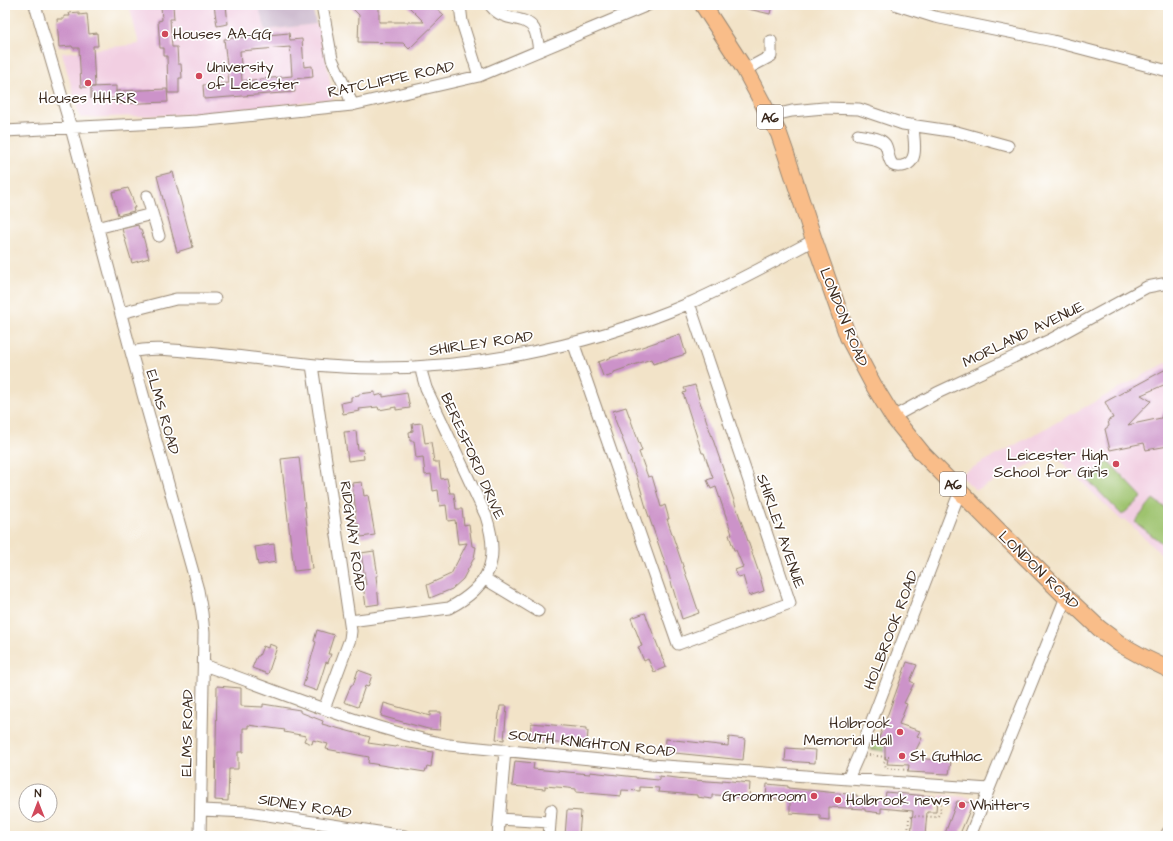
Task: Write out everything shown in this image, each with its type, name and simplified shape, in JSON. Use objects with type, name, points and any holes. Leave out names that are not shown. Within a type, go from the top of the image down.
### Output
[{"type":"highway","name":"LONDON ROAD","points":[[703,5],[745,70],[770,116],[786,154],[848,337],[874,386],[893,417],[923,454],[1000,533],[1100,629],[1120,644],[1168,669]]},
{"type":"street","name":"ELMS ROAD","points":[[35,5],[71,128],[120,313],[198,590],[202,613],[204,665],[200,836]]},
{"type":"street","points":[[322,5],[332,59],[352,105]]},
{"type":"street","points":[[460,5],[462,22],[479,76]]},
{"type":"street","points":[[490,5],[504,16],[530,25],[535,30],[539,51]]},
{"type":"street","name":"RATCLIFFE ROAD","points":[[5,131],[197,121],[352,105],[479,76],[648,5]]},
{"type":"street","points":[[897,5],[935,17],[1053,42],[1168,71]]},
{"type":"street","points":[[745,70],[771,56],[771,41]]},
{"type":"street","points":[[770,116],[792,111],[824,108],[859,110],[895,122],[957,132],[1008,146]]},
{"type":"street","points":[[858,135],[880,140],[885,145],[889,159],[893,164],[896,166],[903,166],[910,163],[914,158],[913,125]]},
{"type":"street","points":[[147,196],[159,236]]},
{"type":"street","points":[[97,228],[152,214]]},
{"type":"street","name":"SHIRLEY ROAD","points":[[131,352],[140,350],[182,351],[225,354],[312,365],[372,368],[421,367],[498,358],[574,342],[632,325],[689,303],[734,283],[814,240]]},
{"type":"street","name":"MORLAND AVENUE","points":[[893,417],[937,393],[1050,340],[1147,287],[1168,283]]},
{"type":"street","points":[[120,313],[176,299],[215,299]]},
{"type":"street","name":"SHIRLEY AVENUE","points":[[574,342],[678,644],[790,603],[689,303]]},
{"type":"street","name":"RIDGWAY ROAD","points":[[312,365],[350,621],[350,639],[324,709]]},
{"type":"street","name":"BERESFORD DRIVE","points":[[350,621],[449,608],[464,601],[475,592],[485,579],[491,562],[493,547],[491,532],[486,516],[426,388],[421,367]]},
{"type":"street","name":"HOLBROOK ROAD","points":[[848,779],[960,491]]},
{"type":"street","points":[[485,579],[538,611]]},
{"type":"street","points":[[970,836],[1066,597]]},
{"type":"street","name":"SOUTH KNIGHTON ROAD","points":[[204,665],[374,726],[424,740],[449,745],[651,765],[989,789]]},
{"type":"street","points":[[498,836],[505,750]]},
{"type":"street","name":"SIDNEY ROAD","points":[[201,810],[248,812],[404,836]]},
{"type":"street","points":[[549,836],[551,810]]},
{"type":"street","points":[[500,819],[550,822]]},
{"type":"street","points":[[1166,836],[1168,832]]},
{"type":"path","points":[[859,754],[889,757]]},
{"type":"path","points":[[886,757],[884,761],[886,768],[908,770]]},
{"type":"path","points":[[908,836],[909,818],[913,816],[937,817],[940,813],[943,786]]},
{"type":"shaded area","name":"University of Leicester","points":[[129,5],[258,5],[266,30],[316,24],[321,28],[333,99],[197,114],[80,118],[62,53],[139,44]]},
{"type":"shaded area","points":[[284,5],[312,5],[316,24],[266,30],[259,9]]},
{"type":"shaded area","name":"Leicester High School for Girls","points":[[1168,362],[1168,559],[1154,548],[1125,519],[1122,521],[1053,454],[976,490],[959,475]]},
{"type":"shaded area","points":[[940,795],[977,798],[971,813],[939,800]]},
{"type":"green space","points":[[1108,461],[1142,497],[1122,515],[1088,480]]},
{"type":"green space","points":[[1153,499],[1168,510],[1168,548],[1135,522]]},
{"type":"green space","points":[[876,734],[879,734],[877,742],[888,745],[888,752],[871,749]]},
{"type":"building","points":[[161,5],[173,5],[174,19],[170,19],[172,47],[177,47],[178,64],[181,64],[182,78],[179,78],[179,93],[168,93],[167,56],[164,56],[164,48],[160,48],[158,21],[162,20]]},
{"type":"building","points":[[214,5],[226,5],[228,24],[217,26]]},
{"type":"building","points":[[349,5],[377,5],[379,7],[379,22],[424,22],[407,5],[433,5],[444,15],[409,49],[403,43],[358,42],[359,15]]},
{"type":"building","points":[[745,5],[772,5],[770,14],[744,8]]},
{"type":"building","points":[[79,12],[79,15],[87,14],[89,34],[97,33],[98,46],[93,46],[95,87],[81,87],[79,48],[73,48],[72,46],[59,47],[57,19],[64,19],[64,16],[70,16],[69,13]]},
{"type":"building","points":[[289,33],[290,40],[302,39],[304,67],[312,66],[313,77],[294,79],[295,92],[204,99],[203,85],[229,83],[224,39]],"holes":[[[290,47],[292,76],[242,81],[240,51]]]},
{"type":"building","points":[[116,86],[116,98],[91,99],[91,87]]},
{"type":"building","points":[[167,89],[168,102],[117,104],[116,91]]},
{"type":"building","points":[[173,172],[193,247],[177,252],[157,176]]},
{"type":"building","points":[[128,188],[135,208],[133,208],[134,211],[118,215],[112,192]]},
{"type":"building","points":[[138,225],[139,229],[141,229],[149,258],[132,263],[122,229]]},
{"type":"building","points":[[680,334],[686,354],[653,364],[651,359],[614,372],[614,374],[607,377],[606,375],[603,376],[598,362]]},
{"type":"building","name":"Leicester High School for Girls","points":[[1168,368],[1168,383],[1141,395],[1151,401],[1128,425],[1161,418],[1168,401],[1168,446],[1146,450],[1144,443],[1110,450],[1105,429],[1109,426],[1108,420],[1113,418],[1105,402]]},
{"type":"building","points":[[695,385],[764,591],[749,596],[743,576],[738,577],[735,570],[743,567],[736,550],[734,550],[729,535],[732,534],[716,487],[711,489],[707,480],[713,478],[704,453],[702,453],[683,393],[686,392],[684,388]]},
{"type":"building","points":[[375,392],[375,396],[383,394],[383,397],[407,393],[410,408],[396,410],[396,407],[379,410],[378,407],[359,409],[360,411],[343,414],[341,403],[351,401],[351,397],[359,396],[359,394]]},
{"type":"building","points":[[626,407],[642,451],[639,452],[648,477],[652,476],[661,507],[665,505],[669,519],[667,519],[699,613],[682,619],[638,480],[614,417],[613,411]]},
{"type":"building","points":[[422,423],[425,443],[431,442],[434,462],[439,462],[441,479],[447,478],[450,493],[454,493],[456,509],[462,509],[464,525],[469,524],[472,546],[476,547],[474,558],[463,579],[452,589],[430,598],[427,585],[451,574],[467,543],[458,544],[455,520],[448,521],[446,505],[440,506],[438,490],[433,491],[431,474],[425,475],[423,457],[416,458],[414,441],[410,441],[409,432],[413,431],[412,424]]},
{"type":"building","points":[[356,431],[358,450],[363,450],[364,459],[348,461],[344,432]]},
{"type":"building","points":[[299,457],[312,569],[294,571],[281,459]]},
{"type":"building","points":[[362,482],[364,496],[368,495],[375,535],[361,537],[359,524],[356,524],[352,483]]},
{"type":"building","points":[[274,544],[276,562],[258,565],[255,547]]},
{"type":"building","points":[[374,551],[378,576],[376,576],[379,604],[366,606],[363,585],[366,585],[361,553]]},
{"type":"building","points":[[645,613],[666,667],[654,672],[648,659],[644,661],[638,647],[642,646],[631,618]]},
{"type":"building","points":[[317,630],[334,635],[328,654],[331,654],[328,663],[326,662],[317,691],[303,686],[316,642],[314,641]]},
{"type":"building","points":[[269,644],[277,647],[268,674],[252,668],[263,646],[268,648]]},
{"type":"building","points":[[907,662],[917,665],[910,681],[914,683],[904,703],[907,704],[899,724],[920,731],[917,736],[922,738],[915,752],[919,752],[919,758],[951,762],[949,774],[908,772],[909,765],[887,764],[888,759],[885,759],[885,743],[878,741]]},
{"type":"building","points":[[358,670],[372,675],[368,687],[365,686],[358,707],[344,702],[351,685],[353,685]]},
{"type":"building","points":[[217,686],[241,688],[241,706],[263,707],[263,704],[300,710],[300,712],[323,721],[322,724],[370,737],[368,743],[433,752],[431,767],[427,766],[425,772],[368,763],[369,757],[326,749],[328,744],[313,740],[312,744],[304,741],[306,736],[284,732],[285,730],[248,725],[248,728],[243,728],[243,752],[238,752],[238,769],[229,769],[228,801],[215,800]]},
{"type":"building","points":[[384,703],[430,716],[430,712],[441,712],[440,730],[428,729],[381,716]]},
{"type":"building","points":[[500,706],[507,706],[504,740],[496,739]]},
{"type":"building","points":[[531,723],[586,728],[586,731],[588,731],[587,744],[530,741]]},
{"type":"building","points":[[729,737],[745,739],[743,760],[665,752],[666,739],[728,746]]},
{"type":"building","points":[[786,748],[816,750],[815,763],[785,761]]},
{"type":"building","points":[[515,761],[534,763],[533,769],[590,774],[590,772],[659,780],[659,776],[694,780],[722,782],[722,780],[750,783],[749,798],[712,795],[712,799],[697,797],[697,795],[658,792],[659,788],[640,787],[640,791],[622,790],[621,796],[576,792],[576,789],[568,788],[545,786],[545,789],[512,786]]},
{"type":"building","points":[[767,784],[788,786],[788,788],[857,795],[857,797],[885,799],[886,792],[937,797],[936,812],[927,812],[925,836],[911,836],[913,811],[881,808],[881,813],[865,811],[865,809],[829,807],[829,820],[820,819],[820,815],[790,813],[790,800],[766,798]]},
{"type":"building","points":[[957,801],[973,803],[959,836],[944,836]]},
{"type":"building","points":[[567,810],[581,811],[579,836],[565,836]]},
{"type":"place","name":"Houses AA-GG","points":[[165,34]]},
{"type":"place","name":"University of Leicester","points":[[199,76]]},
{"type":"place","name":"Houses HH-RR","points":[[88,83]]},
{"type":"place","name":"Leicester High School for Girls","points":[[1116,464]]},
{"type":"place","name":"Holbrook Memorial Hall","points":[[900,732]]},
{"type":"place","name":"St Guthlac","points":[[902,756]]},
{"type":"place","name":"Groomroom","points":[[814,796]]},
{"type":"place","name":"Holbrook news","points":[[838,800]]},
{"type":"place","name":"Whitters","points":[[962,805]]}]
